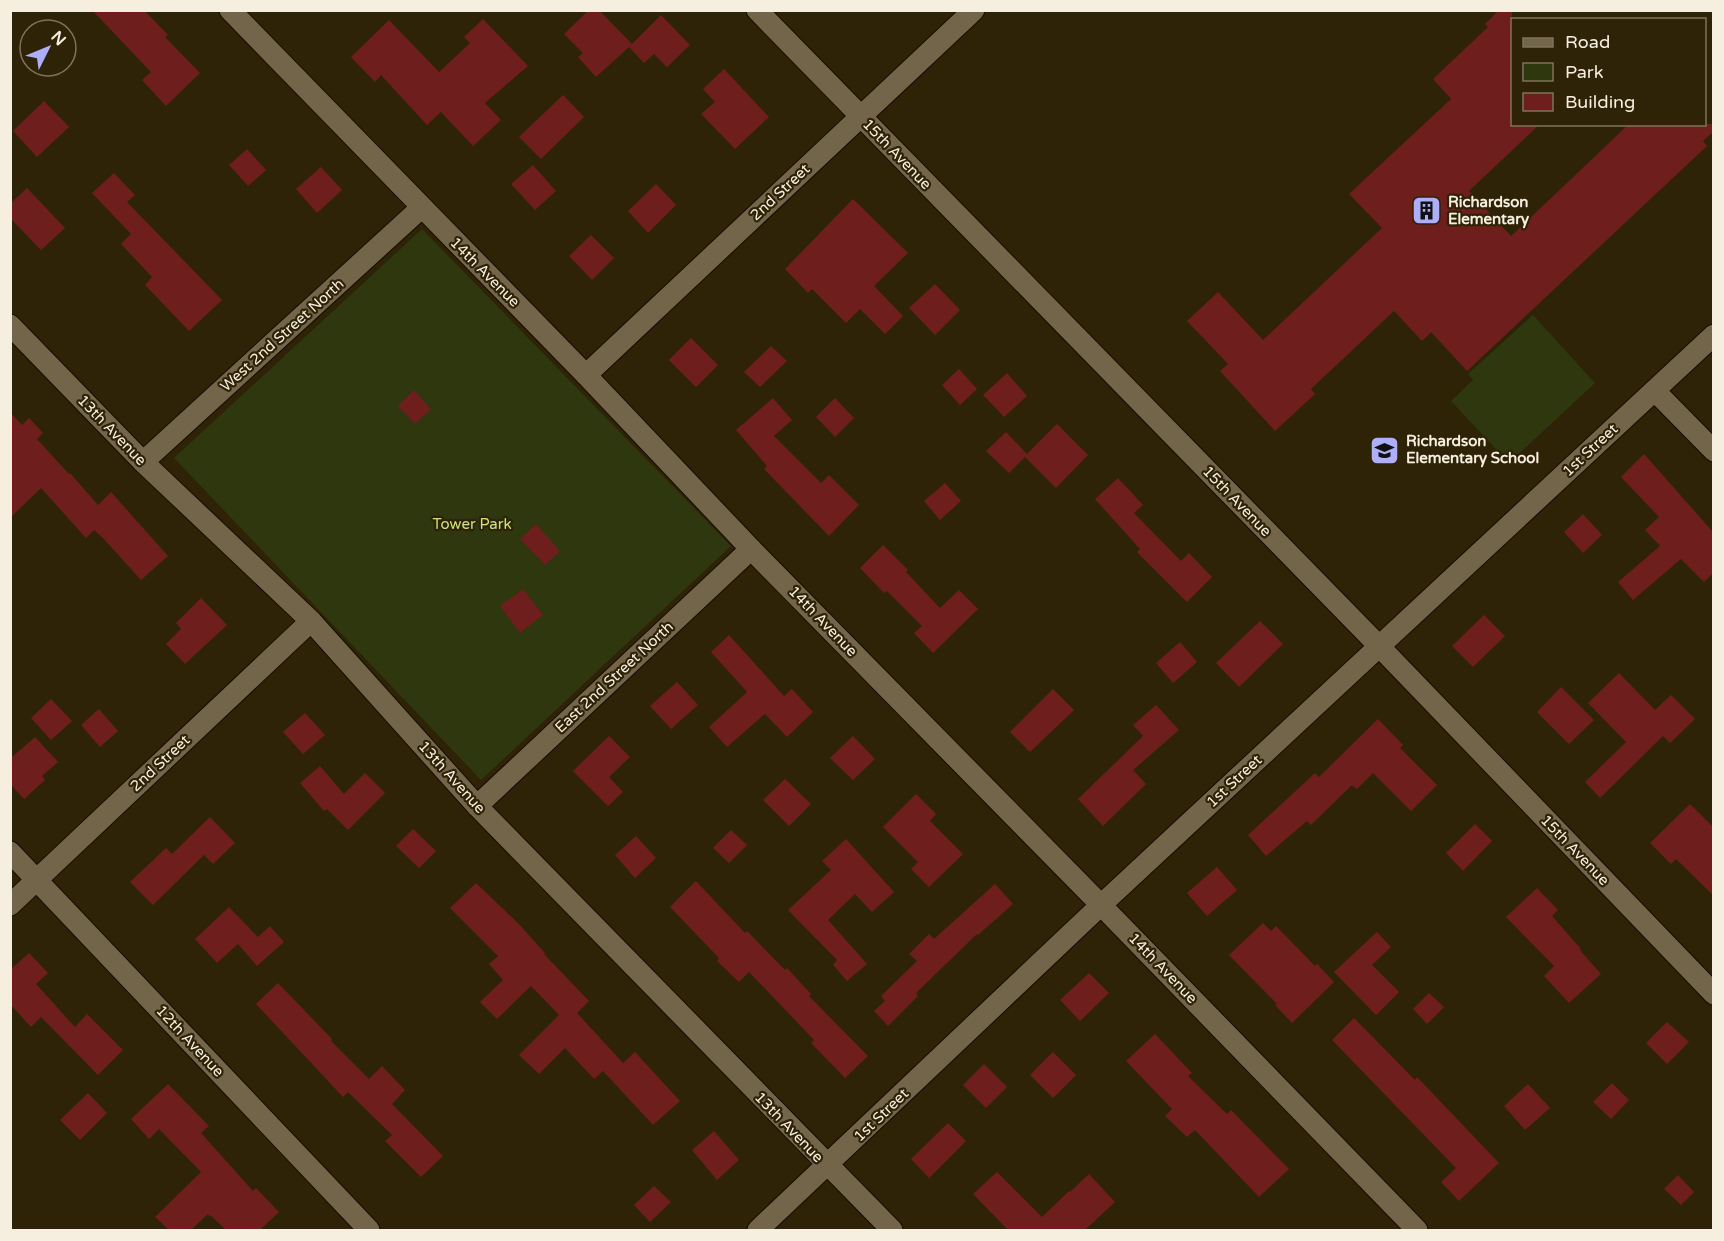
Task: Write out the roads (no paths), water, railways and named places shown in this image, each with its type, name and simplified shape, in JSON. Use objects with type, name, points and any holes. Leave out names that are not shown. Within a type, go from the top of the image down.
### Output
[{"type":"street","name":"14th Avenue","points":[[230,10],[586,375],[752,549],[1418,1230]]},
{"type":"street","name":"15th Avenue","points":[[757,10],[1379,646],[1713,994]]},
{"type":"street","name":"2nd Street","points":[[586,375],[974,10]]},
{"type":"street","name":"West 2nd Street North","points":[[143,462],[421,208]]},
{"type":"street","name":"13th Avenue","points":[[10,326],[143,462],[311,621],[477,806],[892,1230]]},
{"type":"street","name":"1st Street","points":[[758,1230],[1101,905],[1713,335]]},
{"type":"street","points":[[1655,390],[1713,451]]},
{"type":"street","name":"East 2nd Street North","points":[[477,806],[752,549]]},
{"type":"street","name":"2nd Street","points":[[10,905],[311,621]]},
{"type":"street","name":"12th Avenue","points":[[10,852],[369,1230]]},
{"type":"place","name":"Richardson Elementary","points":[[1427,211]]},
{"type":"place","name":"Richardson Elementary School","points":[[1385,450]]},
{"type":"park label","name":"Tower Park","points":[[472,524]]}]
